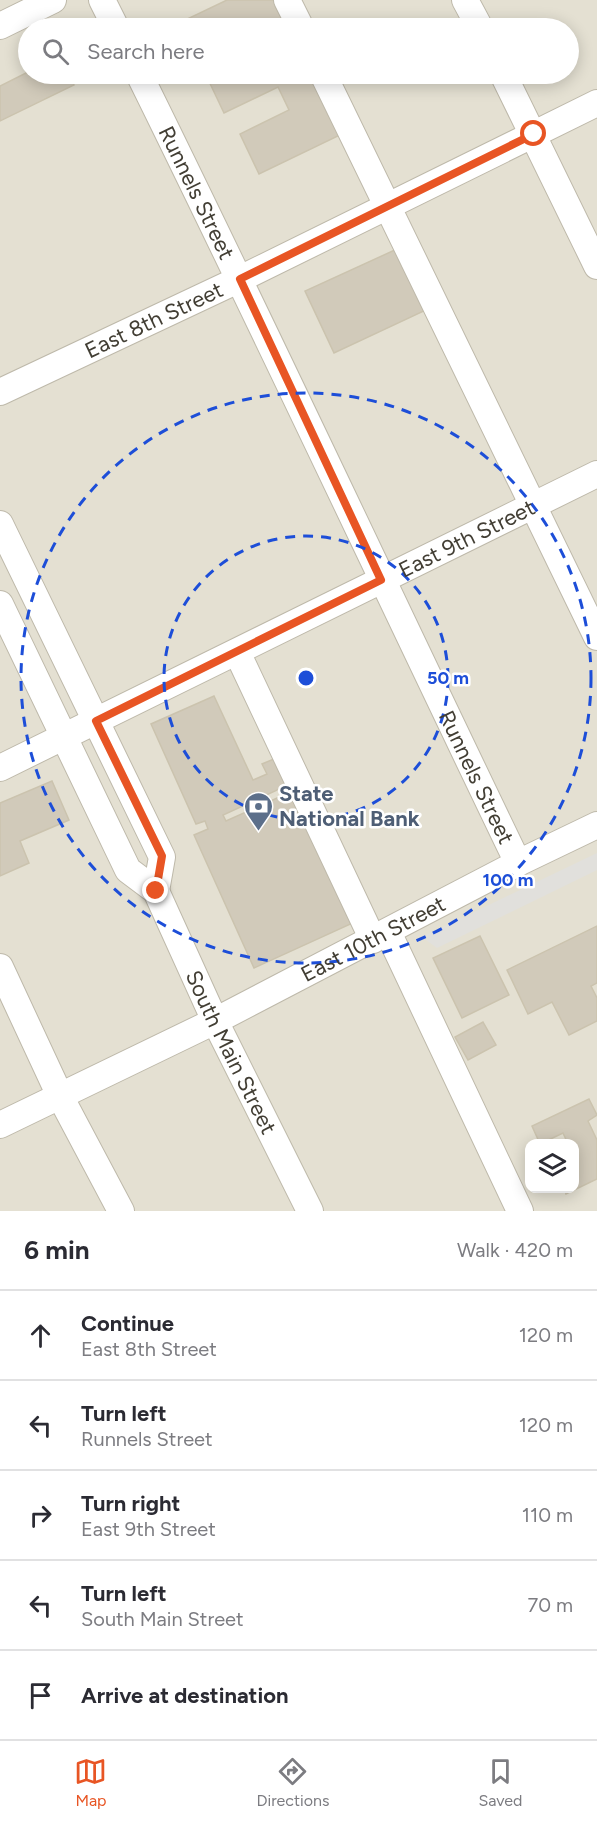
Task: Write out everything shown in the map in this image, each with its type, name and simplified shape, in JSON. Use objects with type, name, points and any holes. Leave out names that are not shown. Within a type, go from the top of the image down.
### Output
[{"type":"street","points":[[0,26],[53,0]]},
{"type":"street","points":[[102,0],[111,18]]},
{"type":"street","points":[[287,0],[296,18]]},
{"type":"street","points":[[465,0],[475,18]]},
{"type":"street","name":"Runnels Street","points":[[144,84],[240,279],[381,580],[518,863]]},
{"type":"street","points":[[328,84],[597,637]]},
{"type":"street","points":[[508,84],[597,266]]},
{"type":"street","name":"East 8th Street","points":[[0,392],[240,279],[597,103]]},
{"type":"street","name":"East 9th Street","points":[[0,768],[597,474]]},
{"type":"street","name":"South Main Street","points":[[0,524],[79,730],[128,870],[156,891],[215,1021],[310,1211]]},
{"type":"street","name":"South Main Street","points":[[0,604],[162,856],[156,891]]},
{"type":"street","points":[[237,652],[520,1211]]},
{"type":"street","name":"East 10th Street","points":[[0,1125],[215,1021],[518,863],[597,825]]},
{"type":"street","points":[[0,967],[60,1096],[121,1211]]},
{"type":"shaded area","points":[[0,0],[597,0],[597,1211],[0,1211]]},
{"type":"shaded area","points":[[597,853],[597,870],[437,948],[422,937]]},
{"type":"building","points":[[227,0],[274,0],[283,18],[189,18]]},
{"type":"building","points":[[18,77],[18,84],[74,85],[0,121],[0,86]]},
{"type":"building","points":[[210,84],[315,84],[340,135],[259,174],[240,134],[289,110],[278,87],[224,113]]},
{"type":"building","points":[[397,249],[426,310],[334,353],[305,291]]},
{"type":"building","name":"State National Bank","points":[[214,696],[253,780],[267,774],[262,764],[274,759],[286,786],[223,815],[226,821],[295,790],[355,922],[254,968],[194,835],[208,829],[205,821],[196,824],[151,724]]},
{"type":"building","points":[[52,781],[69,820],[20,841],[29,863],[0,876],[0,803]]},
{"type":"building","points":[[597,926],[597,983],[591,986],[597,998],[597,1021],[569,1035],[552,1002],[528,1014],[507,970]]},
{"type":"building","points":[[480,936],[509,995],[462,1018],[433,958]]},
{"type":"building","points":[[483,1022],[496,1045],[468,1060],[455,1037]]},
{"type":"building","points":[[589,1099],[597,1115],[588,1121],[597,1140],[597,1179],[579,1188],[579,1139],[566,1139],[563,1133],[550,1139],[538,1139],[532,1126]]},
{"type":"place","name":"State National Bank","points":[[258,832]]},
{"type":"route","points":[[156,891],[162,856],[96,721],[381,580],[240,279],[534,134]]}]
